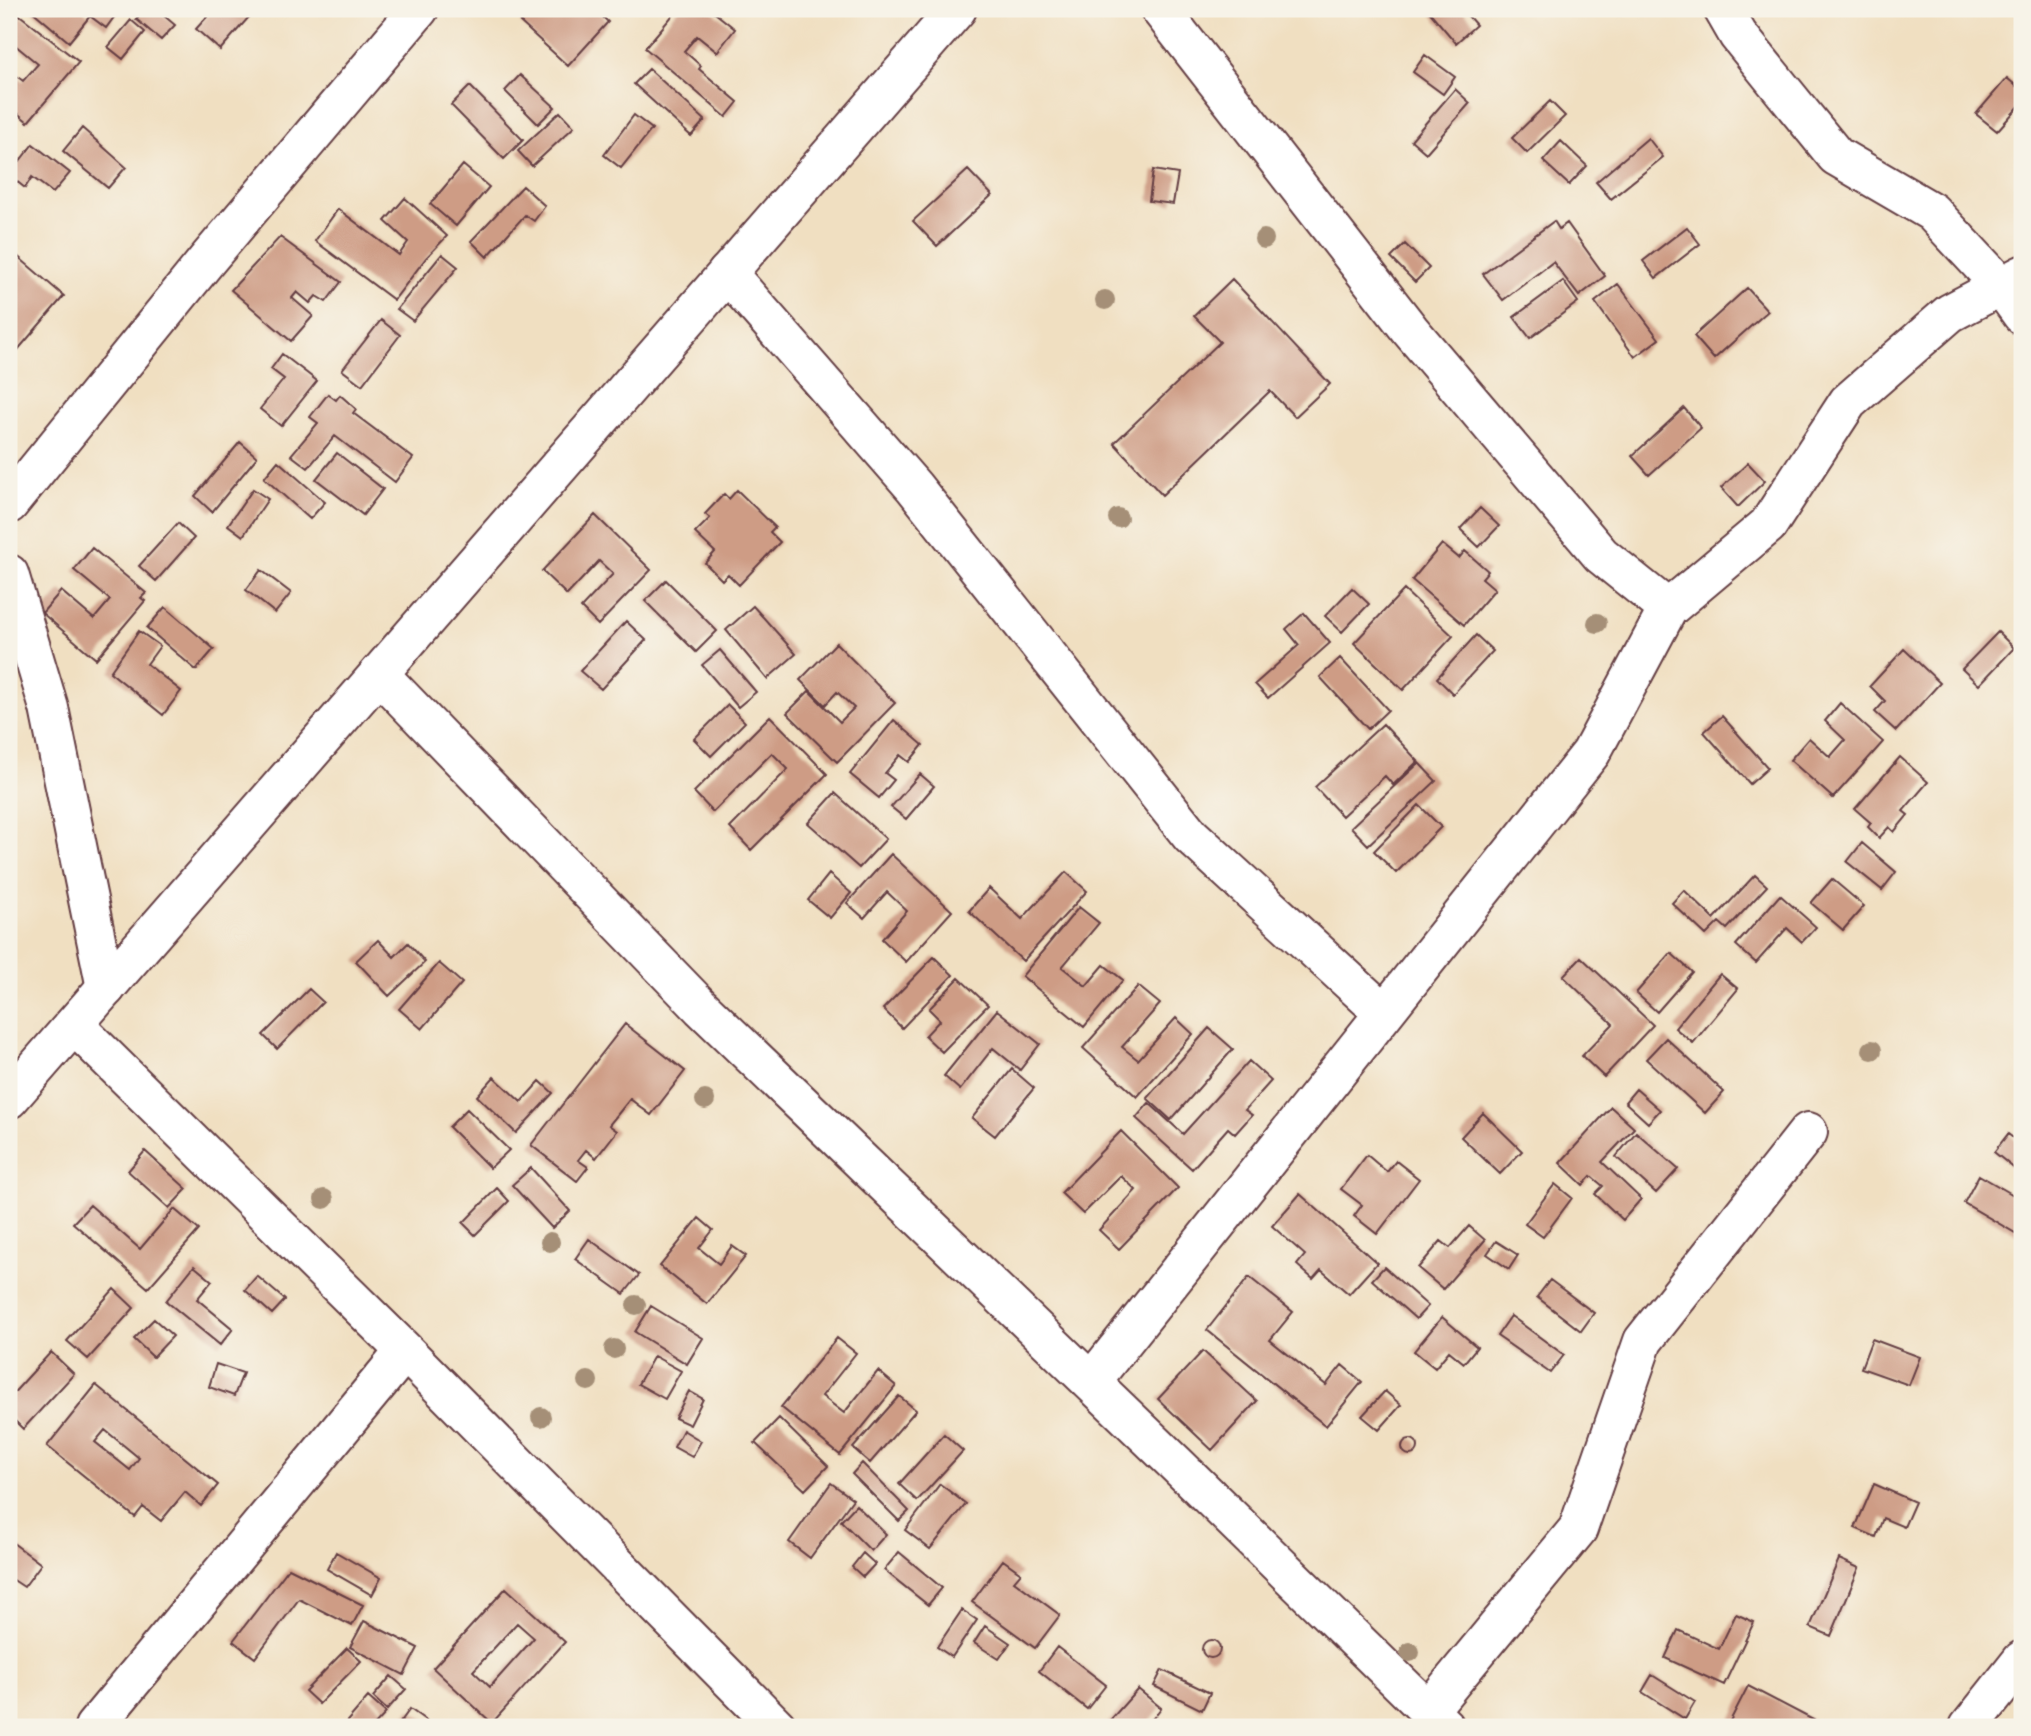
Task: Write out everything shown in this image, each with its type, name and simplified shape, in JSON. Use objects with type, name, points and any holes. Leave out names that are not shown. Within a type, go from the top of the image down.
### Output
[{"type":"street","points":[[9,504],[207,260],[419,9]]},
{"type":"street","points":[[9,1099],[957,9]]},
{"type":"street","points":[[1160,9],[1402,320],[1445,371],[1601,555],[1668,609]]},
{"type":"street","points":[[1091,1382],[1591,752],[1668,609],[1768,525],[1848,402],[1950,313],[2015,292],[1932,212],[1836,156],[1738,35],[1723,9]]},
{"type":"street","points":[[727,273],[914,487],[1191,836],[1384,1013]]},
{"type":"street","points":[[9,574],[50,708],[106,988]]},
{"type":"street","points":[[379,674],[701,1007],[1436,1719],[1578,1529],[1643,1341],[1808,1132]]},
{"type":"street","points":[[74,1025],[405,1352],[777,1727]]},
{"type":"street","points":[[111,1721],[405,1352]]},
{"type":"street","points":[[1969,1727],[2022,1660]]},
{"type":"building","points":[[9,9],[79,62],[28,122],[9,106],[9,70],[23,81],[38,64],[9,40]]},
{"type":"building","points":[[30,9],[82,9],[90,16],[69,42]]},
{"type":"building","points":[[96,9],[120,9],[106,28],[90,16]]},
{"type":"building","points":[[145,9],[156,9],[175,25],[161,40],[136,19]]},
{"type":"building","points":[[214,9],[256,9],[220,50],[196,29]]},
{"type":"building","points":[[533,9],[605,9],[600,14],[608,22],[568,66],[520,22]]},
{"type":"building","points":[[678,9],[710,9],[735,29],[717,52],[697,36],[684,51],[701,66],[699,69],[738,102],[726,117],[645,48]]},
{"type":"building","points":[[1427,9],[1462,9],[1476,25],[1456,43]]},
{"type":"building","points":[[131,20],[145,32],[123,59],[108,47]]},
{"type":"building","points":[[1425,55],[1455,77],[1443,94],[1413,72]]},
{"type":"building","points":[[649,69],[705,120],[691,136],[634,84]]},
{"type":"building","points":[[520,75],[555,107],[538,124],[505,91]]},
{"type":"building","points":[[2007,78],[2022,91],[2022,103],[1997,131],[1976,114]]},
{"type":"building","points":[[470,86],[523,140],[504,159],[451,105]]},
{"type":"building","points":[[1455,89],[1470,103],[1426,153],[1411,140]]},
{"type":"building","points":[[1550,101],[1565,116],[1527,153],[1512,138]]},
{"type":"building","points":[[560,112],[574,127],[532,166],[518,151]]},
{"type":"building","points":[[634,115],[652,129],[621,168],[604,155]]},
{"type":"building","points":[[9,128],[17,135],[9,144]]},
{"type":"building","points":[[82,128],[126,167],[108,188],[63,151]]},
{"type":"building","points":[[1648,138],[1663,157],[1611,199],[1596,182]]},
{"type":"building","points":[[1561,141],[1587,166],[1569,185],[1543,161]]},
{"type":"building","points":[[33,144],[70,173],[53,193],[32,177],[25,188],[9,175]]},
{"type":"building","points":[[463,165],[489,187],[456,226],[430,204]]},
{"type":"building","points":[[968,170],[992,195],[937,246],[913,221]]},
{"type":"building","points":[[1153,170],[1178,174],[1173,204],[1149,201]]},
{"type":"building","points":[[523,186],[545,206],[534,221],[525,215],[487,257],[471,241]]},
{"type":"building","points":[[405,198],[447,236],[426,258],[394,300],[315,241],[338,209],[399,255],[408,242],[385,221]]},
{"type":"building","points":[[1554,221],[1559,229],[1567,223],[1605,276],[1579,296],[1553,262],[1503,300],[1483,274]]},
{"type":"building","points":[[1687,227],[1700,244],[1656,278],[1643,261]]},
{"type":"building","points":[[280,237],[341,282],[326,302],[316,296],[310,303],[297,292],[292,298],[313,316],[291,341],[231,290]]},
{"type":"building","points":[[1405,244],[1429,268],[1415,282],[1391,258]]},
{"type":"building","points":[[9,249],[64,296],[16,352],[9,346]]},
{"type":"building","points":[[442,254],[458,267],[413,321],[397,309]]},
{"type":"building","points":[[1232,279],[1330,384],[1295,417],[1270,391],[1162,495],[1114,443],[1220,342],[1194,316]]},
{"type":"building","points":[[1563,281],[1578,302],[1530,338],[1514,317]]},
{"type":"building","points":[[1618,284],[1659,339],[1635,357],[1595,302]]},
{"type":"building","points":[[1747,288],[1768,311],[1714,359],[1694,336]]},
{"type":"building","points":[[381,320],[400,335],[362,385],[342,370]]},
{"type":"building","points":[[282,354],[317,381],[281,426],[260,409],[284,379],[271,369]]},
{"type":"building","points":[[328,394],[336,400],[340,395],[356,409],[353,413],[413,458],[395,482],[335,436],[308,468],[291,455],[318,423],[310,417]]},
{"type":"building","points":[[1684,408],[1701,428],[1649,475],[1632,456]]},
{"type":"building","points":[[240,442],[257,457],[212,512],[195,496]]},
{"type":"building","points":[[337,453],[383,489],[363,515],[316,479]]},
{"type":"building","points":[[278,461],[325,502],[310,519],[264,478]]},
{"type":"building","points":[[1748,463],[1765,481],[1738,507],[1721,488]]},
{"type":"building","points":[[253,489],[268,499],[243,536],[228,525]]},
{"type":"building","points":[[737,490],[775,527],[770,532],[780,542],[739,585],[728,574],[722,580],[705,563],[715,552],[695,533],[710,518],[705,514],[724,494],[729,499]]},
{"type":"building","points":[[1480,508],[1499,526],[1479,547],[1460,529]]},
{"type":"building","points":[[595,515],[651,570],[598,625],[581,608],[613,574],[599,561],[567,595],[542,571]]},
{"type":"building","points":[[178,523],[194,538],[156,581],[139,566]]},
{"type":"building","points":[[1442,544],[1459,558],[1465,551],[1488,571],[1482,578],[1495,589],[1464,625],[1412,580]]},
{"type":"building","points":[[92,548],[146,593],[141,598],[145,601],[96,659],[42,613],[61,591],[94,619],[110,600],[74,570]]},
{"type":"building","points":[[261,570],[291,593],[275,613],[246,590]]},
{"type":"building","points":[[666,580],[717,631],[696,652],[645,601]]},
{"type":"building","points":[[1352,588],[1369,604],[1342,632],[1325,616]]},
{"type":"building","points":[[1404,590],[1453,636],[1403,690],[1354,643]]},
{"type":"building","points":[[753,606],[796,654],[767,679],[726,630]]},
{"type":"building","points":[[165,607],[214,649],[196,670],[147,628]]},
{"type":"building","points":[[1304,613],[1330,643],[1268,698],[1255,684],[1299,645],[1286,629]]},
{"type":"building","points":[[626,621],[646,640],[601,689],[580,671]]},
{"type":"building","points":[[139,631],[160,646],[147,664],[181,691],[163,715],[110,672]]},
{"type":"building","points":[[1998,632],[2014,648],[1979,685],[1962,669]]},
{"type":"building","points":[[1476,635],[1493,651],[1453,694],[1437,678]]},
{"type":"building","points":[[836,643],[895,703],[837,762],[787,713],[809,691],[840,722],[854,708],[837,692],[825,705],[800,680]]},
{"type":"building","points":[[1904,649],[1940,683],[1896,731],[1875,712],[1885,701],[1870,686]]},
{"type":"building","points":[[720,650],[756,692],[738,707],[702,665]]},
{"type":"building","points":[[1340,658],[1388,710],[1368,729],[1320,677]]},
{"type":"building","points":[[1840,703],[1883,742],[1833,798],[1790,760],[1809,738],[1830,757],[1845,740],[1825,721]]},
{"type":"building","points":[[728,705],[745,722],[711,756],[694,739]]},
{"type":"building","points":[[770,716],[827,774],[751,850],[730,828],[788,769],[772,753],[713,812],[694,792]]},
{"type":"building","points":[[1722,716],[1768,768],[1750,784],[1704,732]]},
{"type":"building","points":[[894,720],[923,745],[909,762],[900,755],[885,773],[894,780],[879,798],[850,774]]},
{"type":"building","points":[[1383,724],[1418,761],[1393,785],[1385,776],[1342,816],[1315,787]]},
{"type":"building","points":[[1900,757],[1928,782],[1903,811],[1908,815],[1894,832],[1889,827],[1879,838],[1868,827],[1871,823],[1855,809]]},
{"type":"building","points":[[1419,763],[1436,781],[1368,845],[1351,827]]},
{"type":"building","points":[[920,774],[934,786],[906,819],[891,807]]},
{"type":"building","points":[[835,793],[886,839],[859,868],[808,823]]},
{"type":"building","points":[[1419,805],[1441,827],[1396,873],[1374,851]]},
{"type":"building","points":[[1862,843],[1896,872],[1882,890],[1847,862]]},
{"type":"building","points":[[891,854],[952,911],[906,962],[882,939],[907,911],[887,892],[864,918],[847,903]]},
{"type":"building","points":[[1066,872],[1087,891],[1023,961],[969,911],[989,888],[1022,919]]},
{"type":"building","points":[[829,874],[851,893],[830,918],[808,900]]},
{"type":"building","points":[[1755,875],[1767,886],[1727,929],[1719,922],[1706,935],[1672,903],[1684,890],[1714,919]]},
{"type":"building","points":[[1832,879],[1864,906],[1843,930],[1811,903]]},
{"type":"building","points":[[1780,895],[1816,927],[1802,942],[1787,928],[1756,963],[1736,945]]},
{"type":"building","points":[[1079,907],[1099,923],[1062,967],[1086,986],[1104,965],[1123,980],[1084,1027],[1022,976]]},
{"type":"building","points":[[378,940],[394,957],[408,943],[425,962],[389,996],[356,961]]},
{"type":"building","points":[[1671,953],[1692,972],[1657,1012],[1636,993]]},
{"type":"building","points":[[934,957],[953,975],[902,1028],[883,1009]]},
{"type":"building","points":[[1581,957],[1653,1025],[1604,1077],[1582,1056],[1613,1024],[1563,976]]},
{"type":"building","points":[[439,963],[462,983],[422,1029],[399,1009]]},
{"type":"building","points":[[1720,974],[1738,989],[1693,1043],[1675,1028]]},
{"type":"building","points":[[959,978],[988,1005],[942,1052],[925,1036],[940,1020],[929,1009]]},
{"type":"building","points":[[1138,986],[1160,1004],[1122,1047],[1138,1060],[1176,1018],[1193,1034],[1137,1097],[1083,1048]]},
{"type":"building","points":[[309,989],[323,1002],[277,1049],[263,1035]]},
{"type":"building","points":[[997,1010],[1040,1044],[1020,1070],[993,1048],[960,1090],[944,1076]]},
{"type":"building","points":[[625,1024],[685,1071],[651,1115],[630,1099],[609,1125],[617,1131],[596,1158],[586,1150],[578,1160],[588,1167],[577,1181],[531,1145]]},
{"type":"building","points":[[1209,1028],[1233,1049],[1171,1120],[1147,1098]]},
{"type":"building","points":[[1666,1038],[1724,1092],[1705,1113],[1646,1059]]},
{"type":"building","points":[[1249,1061],[1271,1081],[1245,1110],[1252,1115],[1235,1134],[1228,1128],[1192,1169],[1136,1118],[1149,1103],[1183,1134]]},
{"type":"building","points":[[1012,1069],[1034,1088],[995,1136],[972,1118]]},
{"type":"building","points":[[494,1077],[521,1102],[540,1081],[553,1093],[516,1133],[477,1096]]},
{"type":"building","points":[[1636,1089],[1660,1110],[1648,1123],[1625,1102]]},
{"type":"building","points":[[1611,1107],[1634,1128],[1602,1162],[1641,1199],[1623,1220],[1595,1194],[1603,1186],[1591,1176],[1583,1185],[1560,1163]]},
{"type":"building","points":[[467,1109],[509,1150],[490,1168],[449,1127]]},
{"type":"building","points":[[1483,1113],[1522,1151],[1500,1174],[1461,1137]]},
{"type":"building","points":[[1121,1131],[1178,1188],[1119,1249],[1099,1230],[1136,1190],[1121,1176],[1083,1214],[1061,1193]]},
{"type":"building","points":[[1636,1132],[1678,1169],[1656,1193],[1616,1157]]},
{"type":"building","points":[[2008,1134],[2022,1145],[2022,1175],[1994,1152]]},
{"type":"building","points":[[145,1151],[187,1189],[169,1208],[128,1171]]},
{"type":"building","points":[[1367,1155],[1387,1172],[1396,1161],[1419,1179],[1377,1234],[1354,1216],[1362,1205],[1341,1189]]},
{"type":"building","points":[[531,1168],[570,1211],[552,1228],[512,1185]]},
{"type":"building","points":[[1979,1175],[2022,1200],[2022,1237],[1964,1203]]},
{"type":"building","points":[[1555,1184],[1572,1198],[1543,1237],[1525,1224]]},
{"type":"building","points":[[497,1188],[509,1201],[475,1235],[463,1223]]},
{"type":"building","points":[[1300,1194],[1377,1263],[1349,1294],[1321,1270],[1313,1279],[1297,1265],[1305,1255],[1272,1226]]},
{"type":"building","points":[[90,1205],[140,1249],[174,1209],[199,1230],[148,1288],[73,1223]]},
{"type":"building","points":[[699,1218],[713,1230],[699,1248],[719,1264],[732,1246],[746,1256],[707,1304],[660,1266]]},
{"type":"building","points":[[1469,1226],[1485,1240],[1443,1289],[1418,1268],[1441,1241],[1450,1248]]},
{"type":"building","points":[[589,1239],[639,1275],[624,1294],[575,1259]]},
{"type":"building","points":[[1496,1241],[1518,1255],[1509,1269],[1487,1254]]},
{"type":"building","points":[[194,1266],[212,1281],[197,1299],[233,1329],[220,1345],[166,1301]]},
{"type":"building","points":[[1384,1267],[1428,1306],[1416,1319],[1372,1280]]},
{"type":"building","points":[[257,1276],[285,1300],[272,1314],[245,1290]]},
{"type":"building","points":[[1249,1277],[1293,1312],[1270,1340],[1326,1385],[1342,1365],[1362,1382],[1326,1426],[1207,1330]]},
{"type":"building","points":[[1550,1280],[1594,1313],[1581,1331],[1537,1297]]},
{"type":"building","points":[[114,1289],[134,1308],[88,1359],[67,1341]]},
{"type":"building","points":[[651,1306],[703,1338],[687,1364],[635,1332]]},
{"type":"building","points":[[1511,1316],[1564,1355],[1550,1373],[1497,1336]]},
{"type":"building","points":[[1442,1317],[1477,1347],[1464,1363],[1449,1351],[1435,1368],[1414,1351]]},
{"type":"building","points":[[154,1319],[173,1336],[153,1357],[134,1339]]},
{"type":"building","points":[[837,1338],[856,1353],[822,1396],[844,1413],[878,1371],[896,1386],[840,1455],[781,1407]]},
{"type":"building","points":[[1872,1339],[1920,1357],[1909,1385],[1861,1368]]},
{"type":"building","points":[[1203,1351],[1257,1401],[1212,1450],[1158,1399]]},
{"type":"building","points":[[51,1352],[74,1374],[23,1429],[9,1415],[9,1398]]},
{"type":"building","points":[[654,1356],[681,1371],[665,1399],[638,1384]]},
{"type":"building","points":[[216,1364],[243,1373],[234,1396],[209,1387]]},
{"type":"building","points":[[96,1385],[218,1485],[201,1506],[185,1492],[161,1521],[143,1507],[135,1517],[47,1446]],"holes":[[[105,1430],[139,1458],[130,1470],[95,1442]]]},
{"type":"building","points":[[689,1391],[703,1399],[690,1425],[675,1418]]},
{"type":"building","points":[[1385,1391],[1401,1405],[1379,1430],[1362,1416]]},
{"type":"building","points":[[899,1396],[916,1410],[870,1463],[853,1448]]},
{"type":"building","points":[[779,1418],[828,1466],[805,1490],[755,1443]]},
{"type":"building","points":[[683,1430],[701,1441],[692,1457],[674,1447]]},
{"type":"building","points":[[944,1434],[963,1451],[917,1501],[899,1484]]},
{"type":"building","points":[[1407,1439],[1413,1439],[1418,1447],[1416,1453],[1407,1455],[1402,1450],[1402,1444]]},
{"type":"building","points":[[862,1463],[909,1511],[899,1521],[852,1474]]},
{"type":"building","points":[[831,1483],[853,1499],[810,1558],[789,1542]]},
{"type":"building","points":[[940,1484],[966,1504],[930,1549],[905,1530]]},
{"type":"building","points":[[1874,1484],[1915,1502],[1904,1527],[1883,1518],[1876,1537],[1855,1528]]},
{"type":"building","points":[[856,1505],[886,1534],[871,1551],[841,1521]]},
{"type":"building","points":[[9,1540],[41,1564],[24,1587],[9,1577]]},
{"type":"building","points":[[336,1552],[381,1578],[372,1595],[327,1569]]},
{"type":"building","points":[[899,1552],[942,1588],[928,1605],[884,1570]]},
{"type":"building","points":[[863,1553],[875,1564],[863,1577],[852,1567]]},
{"type":"building","points":[[1839,1559],[1859,1568],[1831,1636],[1810,1627]]},
{"type":"building","points":[[1003,1560],[1021,1573],[1014,1581],[1060,1615],[1035,1648],[972,1602]]},
{"type":"building","points":[[289,1568],[363,1605],[352,1626],[299,1599],[255,1658],[233,1641]]},
{"type":"building","points":[[506,1588],[565,1642],[492,1723],[433,1668]],"holes":[[[517,1623],[534,1638],[490,1687],[473,1671]]]},
{"type":"building","points":[[962,1610],[977,1620],[952,1657],[937,1647]]},
{"type":"building","points":[[1736,1614],[1754,1622],[1724,1685],[1665,1658],[1678,1630],[1719,1649]]},
{"type":"building","points":[[364,1621],[418,1648],[404,1675],[350,1647]]},
{"type":"building","points":[[985,1626],[1010,1643],[999,1659],[974,1643]]},
{"type":"building","points":[[1207,1640],[1215,1640],[1220,1649],[1218,1656],[1207,1658],[1202,1653],[1202,1645]]},
{"type":"building","points":[[1057,1647],[1106,1685],[1087,1709],[1039,1671]]},
{"type":"building","points":[[347,1648],[361,1661],[319,1704],[305,1691]]},
{"type":"building","points":[[1162,1670],[1210,1693],[1202,1710],[1154,1686]]},
{"type":"building","points":[[1652,1675],[1695,1702],[1685,1719],[1642,1692]]},
{"type":"building","points":[[391,1676],[406,1689],[387,1710],[373,1697]]},
{"type":"building","points":[[1748,1686],[1817,1722],[1814,1727],[1760,1727],[1753,1724],[1752,1727],[1727,1727]]},
{"type":"building","points":[[1138,1689],[1161,1708],[1150,1722],[1156,1727],[1104,1727]]},
{"type":"building","points":[[368,1697],[386,1713],[373,1727],[342,1727]]},
{"type":"building","points":[[410,1709],[435,1727],[397,1727]]}]
